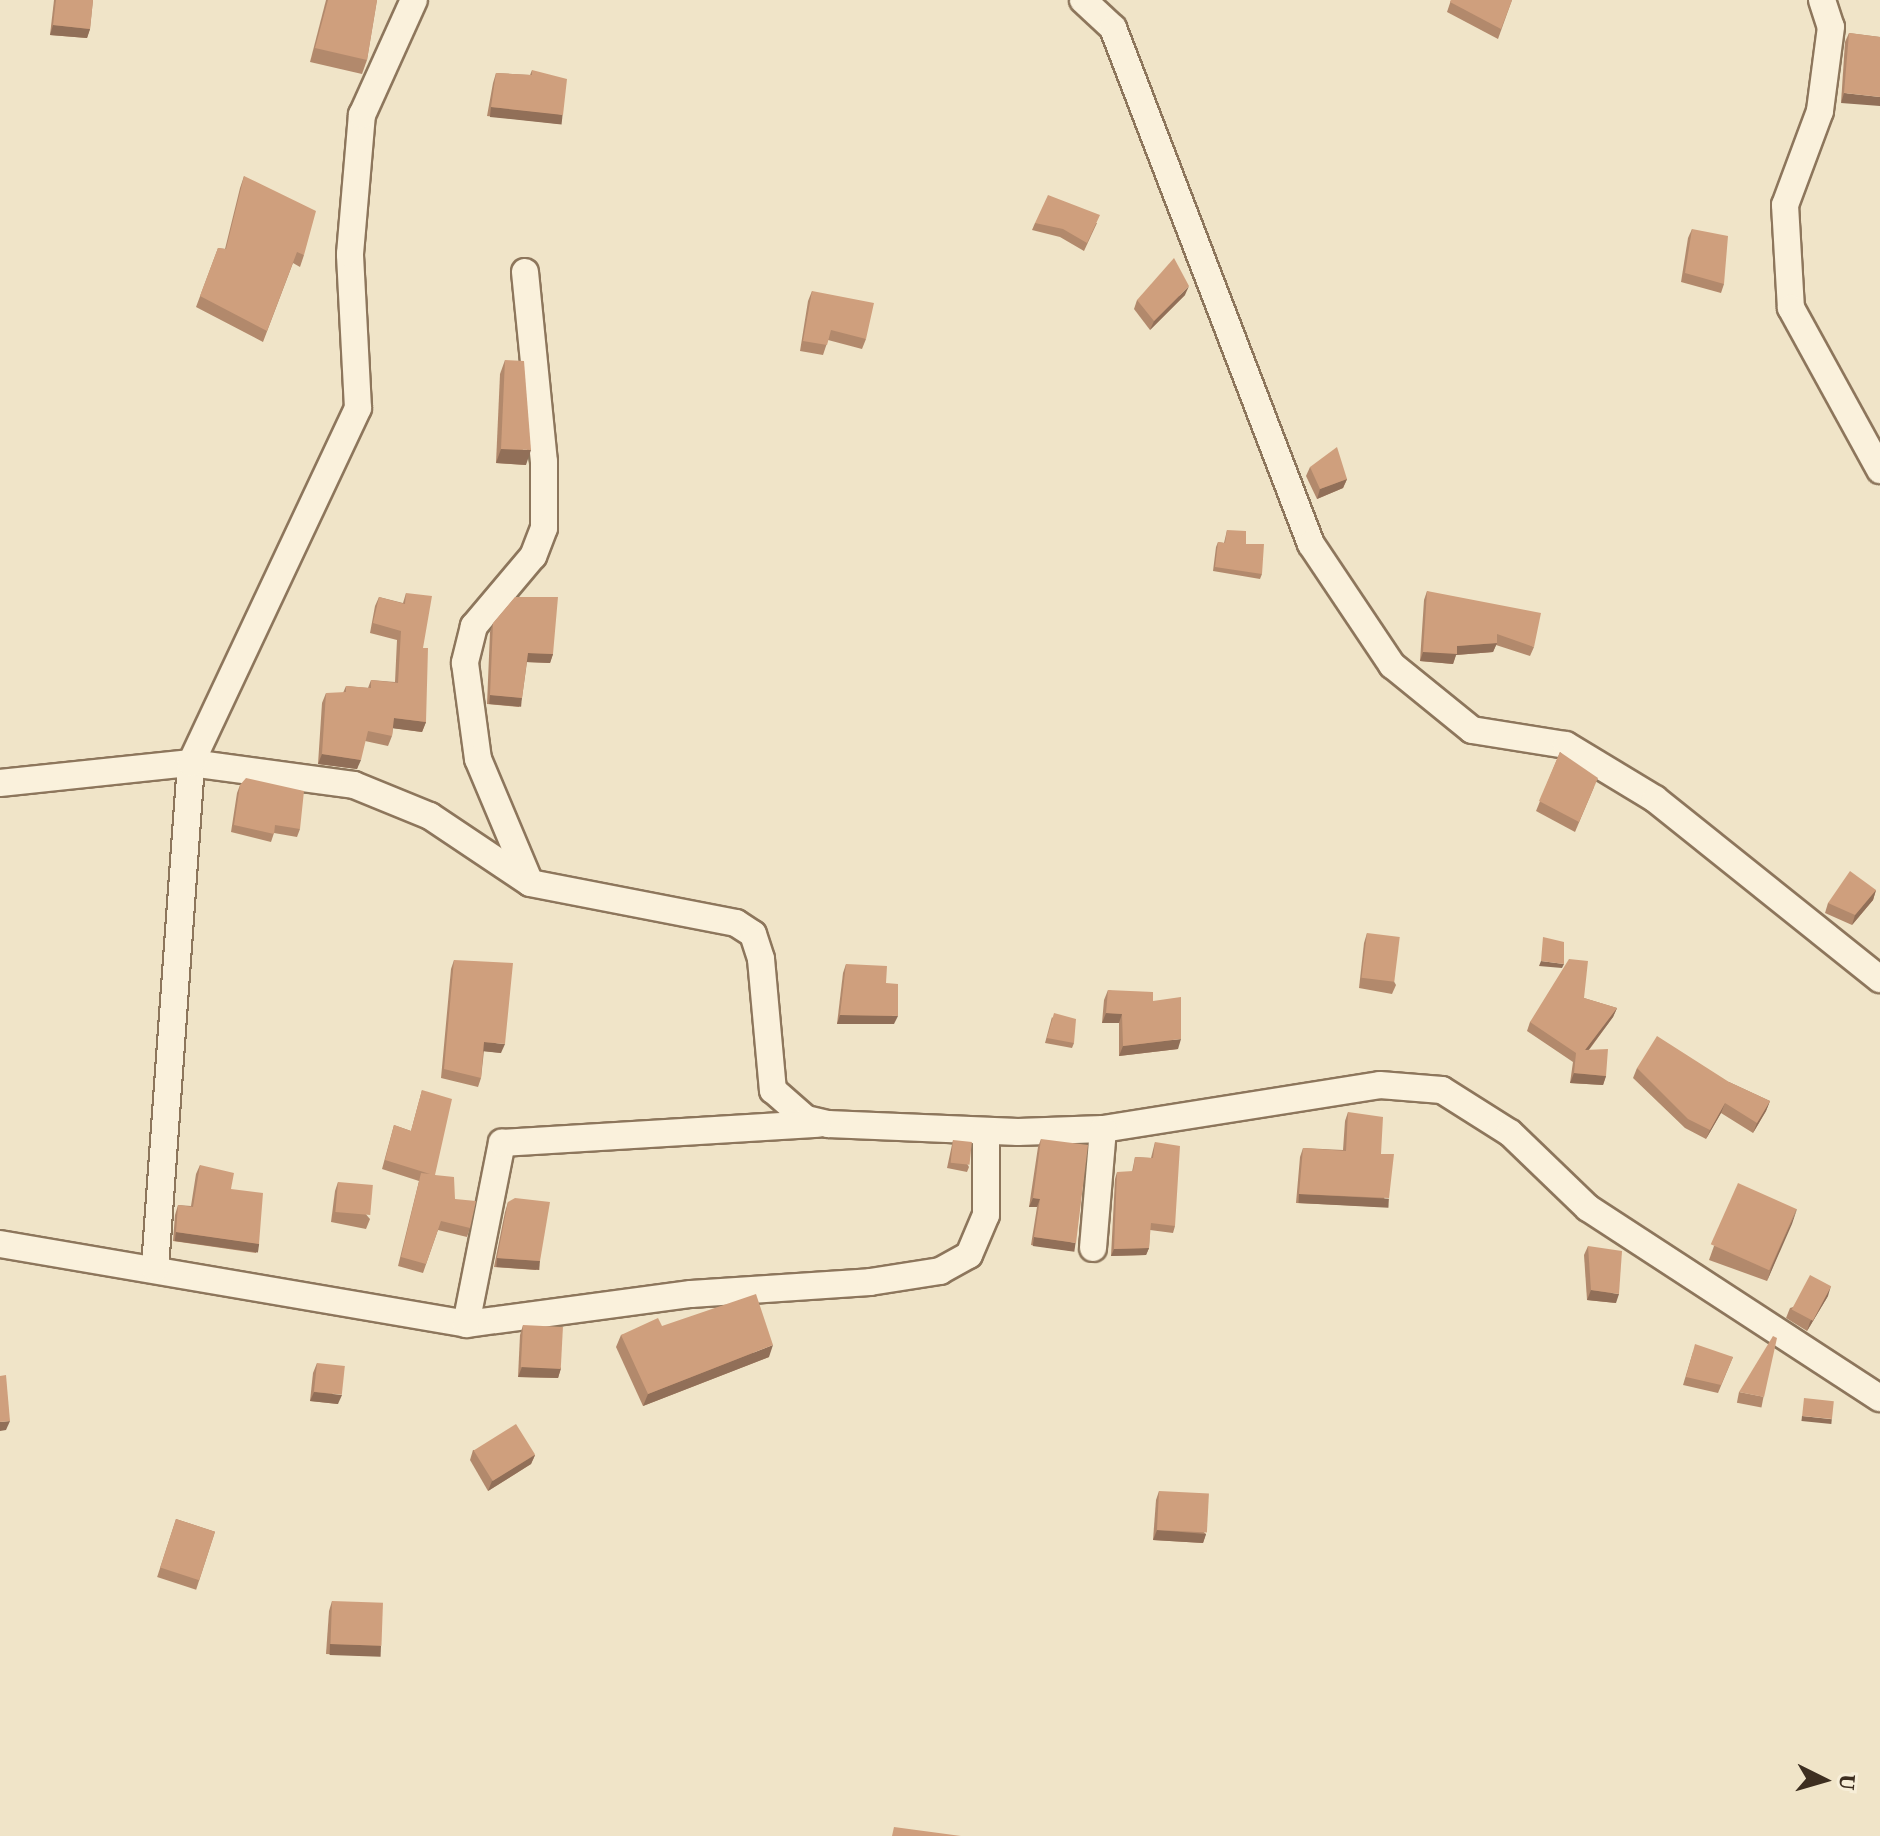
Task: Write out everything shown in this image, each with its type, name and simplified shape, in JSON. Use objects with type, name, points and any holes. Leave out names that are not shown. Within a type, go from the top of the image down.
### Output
[{"type":"street","points":[[155,1268],[191,763],[358,408],[350,254],[362,115],[414,0]]},
{"type":"street","points":[[1083,0],[1113,28],[1311,544],[1392,665],[1472,730],[1566,745],[1655,799],[1880,979]]},
{"type":"street","points":[[1822,0],[1831,27],[1820,111],[1785,205],[1791,308],[1880,470]]},
{"type":"street","points":[[525,272],[544,462],[544,528],[533,556],[474,626],[465,663],[478,759],[530,883]]},
{"type":"street","points":[[0,783],[191,763],[354,785],[430,816],[530,883],[736,923],[753,934],[766,982],[766,1063],[773,1090],[806,1119],[828,1124]]},
{"type":"street","points":[[466,1324],[502,1143],[828,1124],[986,1131],[1103,1129],[1380,1085],[1442,1090],[1510,1133],[1600,1216],[1880,1398]]},
{"type":"street","points":[[1093,1248],[1103,1129]]},
{"type":"street","points":[[0,1244],[155,1268],[466,1324],[691,1294],[870,1282],[940,1271],[969,1255],[986,1215],[986,1131]]},
{"type":"building","points":[[56,0],[93,0],[90,29],[53,25]]},
{"type":"building","points":[[328,0],[377,0],[367,60],[315,48]]},
{"type":"building","points":[[1451,0],[1512,0],[1501,29]]},
{"type":"building","points":[[1849,33],[1880,37],[1880,97],[1844,93]]},
{"type":"building","points":[[532,70],[567,79],[563,115],[491,107],[496,73],[532,75]]},
{"type":"building","points":[[244,176],[316,211],[304,255],[297,252],[267,331],[200,296],[218,248],[226,249]]},
{"type":"building","points":[[1048,195],[1100,215],[1087,243],[1063,229],[1035,223]]},
{"type":"building","points":[[1692,229],[1728,236],[1724,284],[1685,273]]},
{"type":"building","points":[[1174,258],[1189,286],[1154,321],[1137,300]]},
{"type":"building","points":[[812,291],[874,303],[866,339],[831,330],[827,345],[803,341]]},
{"type":"building","points":[[505,360],[524,361],[531,450],[501,449]]},
{"type":"building","points":[[1337,447],[1347,479],[1320,489],[1310,467]]},
{"type":"building","points":[[1227,530],[1246,531],[1246,544],[1264,544],[1262,574],[1215,567],[1218,542],[1225,543]]},
{"type":"building","points":[[1427,591],[1541,613],[1534,647],[1497,634],[1497,643],[1457,646],[1457,654],[1423,652]]},
{"type":"building","points":[[406,593],[432,596],[423,648],[428,648],[426,722],[394,718],[392,736],[368,731],[361,760],[322,754],[326,693],[346,692],[346,686],[371,688],[371,680],[398,683],[401,631],[373,623],[379,597],[405,604]]},
{"type":"building","points":[[515,597],[558,597],[553,654],[528,653],[522,698],[490,695],[493,623]]},
{"type":"building","points":[[1560,752],[1598,778],[1579,822],[1539,801]]},
{"type":"building","points":[[246,778],[304,791],[300,829],[275,825],[274,834],[234,825],[240,785]]},
{"type":"building","points":[[1850,871],[1876,890],[1855,915],[1828,903]]},
{"type":"building","points":[[1367,933],[1400,937],[1394,982],[1362,978]]},
{"type":"building","points":[[1543,937],[1564,942],[1564,964],[1541,961]]},
{"type":"building","points":[[1569,959],[1588,961],[1584,998],[1617,1008],[1585,1050],[1608,1049],[1606,1076],[1574,1073],[1576,1053],[1530,1022]]},
{"type":"building","points":[[454,960],[513,963],[505,1044],[484,1042],[481,1078],[444,1069]]},
{"type":"building","points":[[846,964],[887,966],[886,983],[898,984],[898,1016],[840,1015]]},
{"type":"building","points":[[1108,990],[1153,992],[1153,1001],[1181,997],[1181,1039],[1123,1046],[1122,1014],[1106,1013]]},
{"type":"building","points":[[1054,1013],[1076,1019],[1074,1043],[1047,1038]]},
{"type":"building","points":[[1657,1036],[1729,1082],[1770,1101],[1757,1123],[1725,1103],[1710,1130],[1688,1119],[1637,1068]]},
{"type":"building","points":[[422,1090],[452,1099],[435,1175],[454,1177],[455,1199],[476,1201],[470,1228],[441,1221],[426,1264],[401,1257],[421,1173],[430,1174],[385,1160],[394,1125],[411,1131]]},
{"type":"building","points":[[1348,1112],[1383,1117],[1381,1154],[1394,1154],[1389,1198],[1299,1194],[1303,1148],[1346,1151]]},
{"type":"building","points":[[1041,1139],[1088,1145],[1076,1243],[1034,1237],[1040,1199],[1033,1198]]},
{"type":"building","points":[[953,1140],[972,1142],[969,1165],[951,1163]]},
{"type":"building","points":[[1155,1142],[1180,1146],[1175,1226],[1151,1223],[1149,1248],[1114,1249],[1117,1172],[1133,1171],[1135,1157],[1153,1158]]},
{"type":"building","points":[[200,1165],[234,1173],[231,1189],[263,1193],[259,1244],[176,1232],[178,1205],[193,1207]]},
{"type":"building","points":[[338,1182],[373,1185],[370,1215],[335,1212]]},
{"type":"building","points":[[1738,1183],[1796,1209],[1769,1270],[1711,1244]]},
{"type":"building","points":[[515,1198],[550,1202],[540,1261],[497,1258],[508,1202]]},
{"type":"building","points":[[1588,1246],[1622,1251],[1619,1294],[1591,1290]]},
{"type":"building","points":[[1810,1275],[1831,1286],[1813,1321],[1792,1309]]},
{"type":"building","points":[[756,1294],[773,1345],[648,1394],[621,1335],[658,1318],[662,1326]]},
{"type":"building","points":[[523,1325],[563,1327],[561,1369],[521,1367]]},
{"type":"building","points":[[1773,1336],[1777,1338],[1764,1397],[1739,1392]]},
{"type":"building","points":[[1695,1344],[1733,1357],[1721,1385],[1686,1377]]},
{"type":"building","points":[[317,1363],[345,1366],[342,1395],[314,1392]]},
{"type":"building","points":[[6,1375],[10,1421],[0,1422],[0,1376]]},
{"type":"building","points":[[1804,1398],[1834,1401],[1832,1419],[1802,1416]]},
{"type":"building","points":[[516,1424],[535,1455],[493,1481],[474,1450]]},
{"type":"building","points":[[1159,1491],[1209,1494],[1207,1533],[1157,1530]]},
{"type":"building","points":[[176,1519],[215,1532],[199,1580],[160,1568]]},
{"type":"building","points":[[332,1601],[383,1603],[381,1646],[330,1644]]},
{"type":"building","points":[[894,1827],[961,1836],[892,1836]]}]
